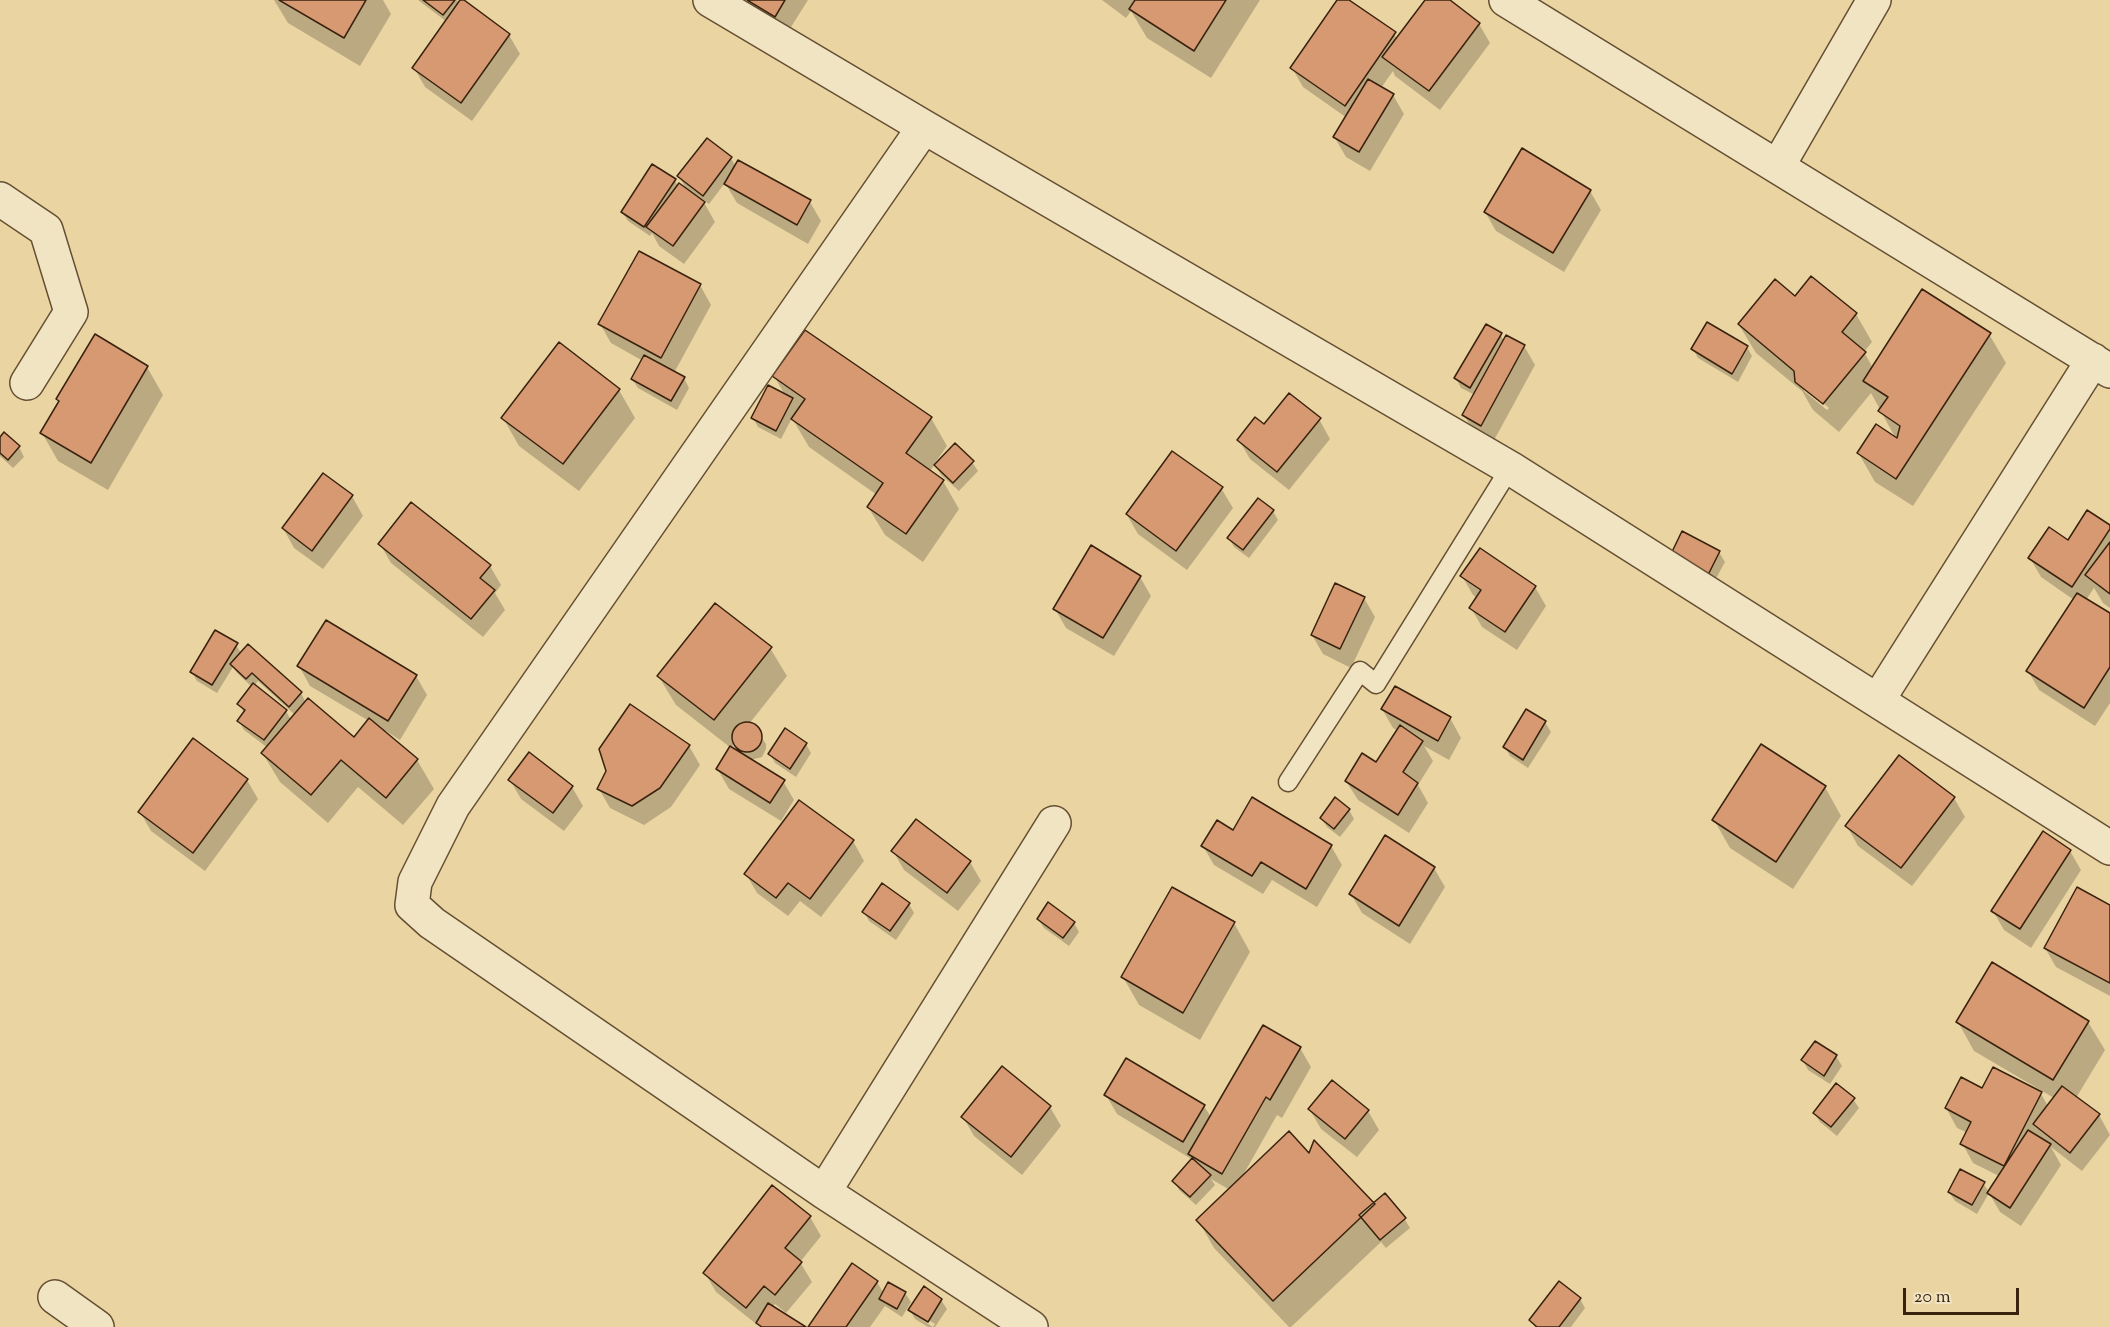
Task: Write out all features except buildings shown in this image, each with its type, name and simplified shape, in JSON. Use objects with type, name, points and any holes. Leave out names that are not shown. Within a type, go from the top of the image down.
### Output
[{"type":"street","points":[[710,0],[1510,468],[2110,848]]},
{"type":"street","points":[[1506,0],[2101,366],[1878,700]]},
{"type":"street","points":[[1778,166],[1874,0]]},
{"type":"street","points":[[924,127],[453,806],[415,882],[412,905],[432,923],[824,1192],[1031,1327]]},
{"type":"street","points":[[0,199],[46,230],[71,312],[27,383]]},
{"type":"street","points":[[824,1192],[1054,823]]},
{"type":"street","points":[[55,1298],[97,1327]]},
{"type":"lane","points":[[1288,782],[1360,671],[1376,684],[1510,468]]}]
